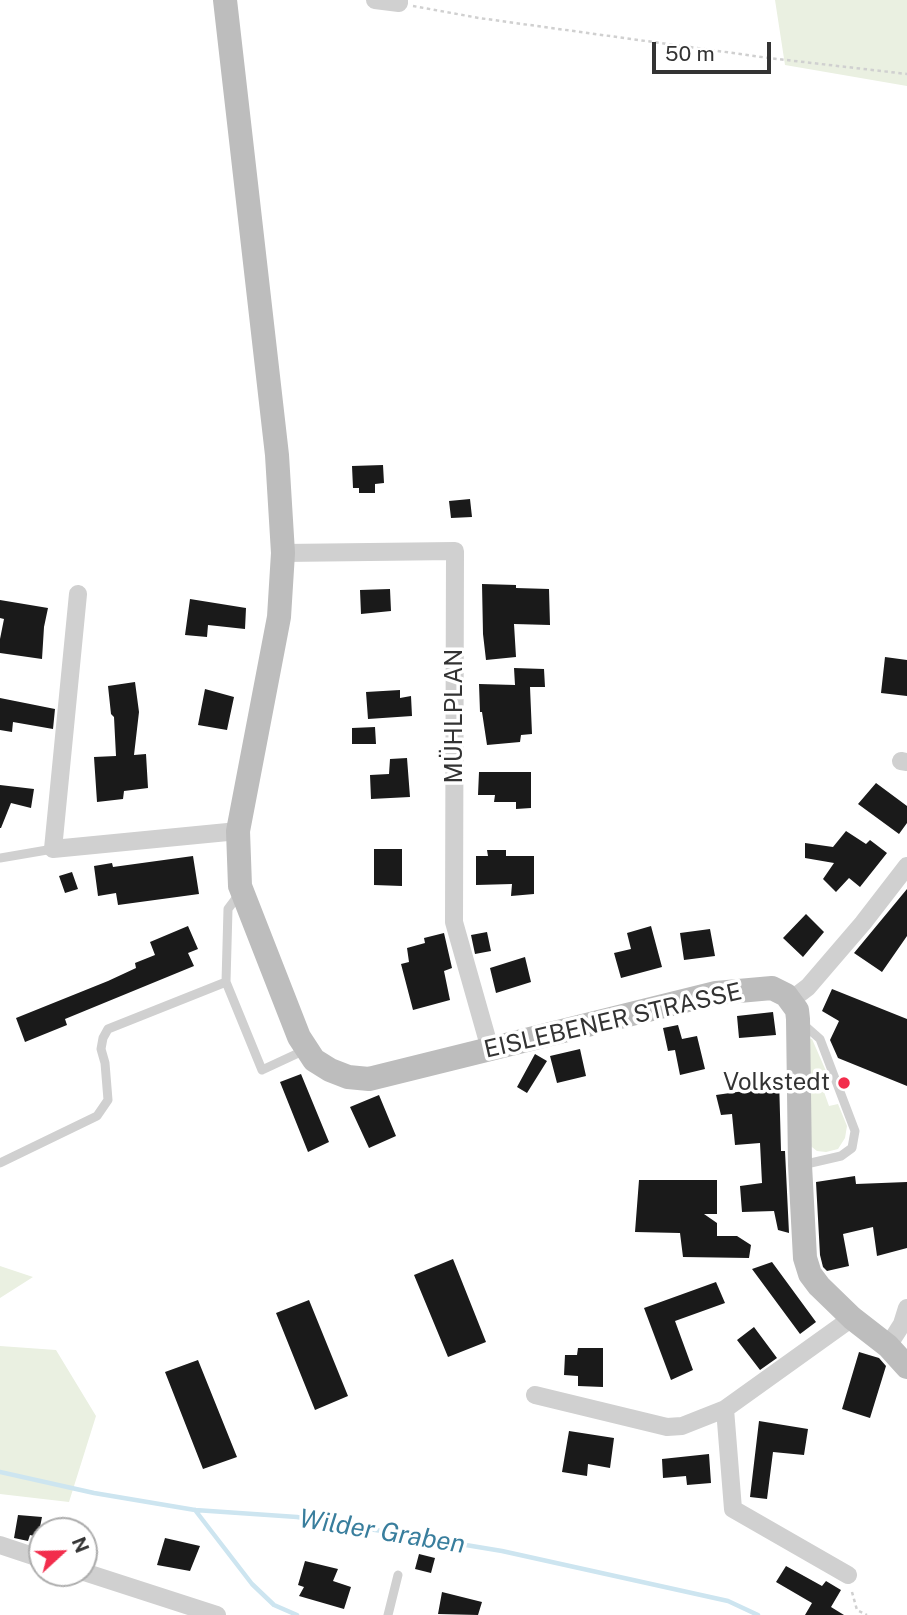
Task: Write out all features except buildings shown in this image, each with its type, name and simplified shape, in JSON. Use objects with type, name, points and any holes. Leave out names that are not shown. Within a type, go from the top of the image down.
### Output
[{"type":"main road","name":"EISLEBENER STRASSE","points":[[225,0],[277,455],[283,553],[279,617],[238,831],[240,886],[299,1037],[314,1060],[330,1070],[348,1077],[369,1079],[716,993],[772,988],[786,995],[794,1009]]},
{"type":"main road","points":[[794,1009],[805,1258],[810,1274],[852,1318],[888,1346],[907,1367]]},
{"type":"street","points":[[375,0],[399,2]]},
{"type":"street","name":"MÜHLPLAN","points":[[283,553],[455,551],[454,922],[490,1049]]},
{"type":"street","points":[[78,594],[53,849],[238,831]]},
{"type":"street","points":[[794,1009],[907,866]]},
{"type":"street","points":[[535,1395],[667,1427],[681,1426],[725,1409],[852,1318]]},
{"type":"street","points":[[888,1346],[905,1319]]},
{"type":"street","points":[[725,1409],[733,1509],[848,1575]]},
{"type":"street","points":[[0,1545],[28,1554]]},
{"type":"street","points":[[98,1577],[217,1615]]},
{"type":"lane","points":[[0,858],[53,849]]},
{"type":"lane","points":[[241,891],[228,909],[226,982],[262,1070],[307,1049]]},
{"type":"lane","points":[[0,1163],[97,1116],[108,1100],[101,1049],[108,1029],[226,982]]},
{"type":"lane","points":[[794,1009],[820,1039],[855,1131],[852,1148],[841,1156],[800,1165]]},
{"type":"lane","points":[[388,1615],[398,1575]]},
{"type":"path","points":[[399,2],[479,18],[907,74]]},
{"type":"path","points":[[848,1575],[857,1610],[867,1615]]},
{"type":"green space","points":[[775,0],[907,0],[907,86],[785,65]]},
{"type":"green space","points":[[808,1038],[812,1039],[826,1071],[818,1075],[829,1106],[838,1104],[847,1126],[845,1138],[838,1149],[826,1152],[817,1151],[808,1144]]},
{"type":"green space","points":[[0,1266],[33,1277],[0,1298]]},
{"type":"green space","points":[[0,1346],[56,1350],[96,1416],[69,1502],[0,1494]]},
{"type":"waterway","name":"Wilder Graben","points":[[0,1472],[94,1493],[195,1510],[297,1517],[502,1551],[728,1601],[758,1615]]},
{"type":"waterway","points":[[195,1510],[252,1584],[274,1605],[297,1615]]},
{"type":"place","name":"Volkstedt","points":[[844,1083]]}]
